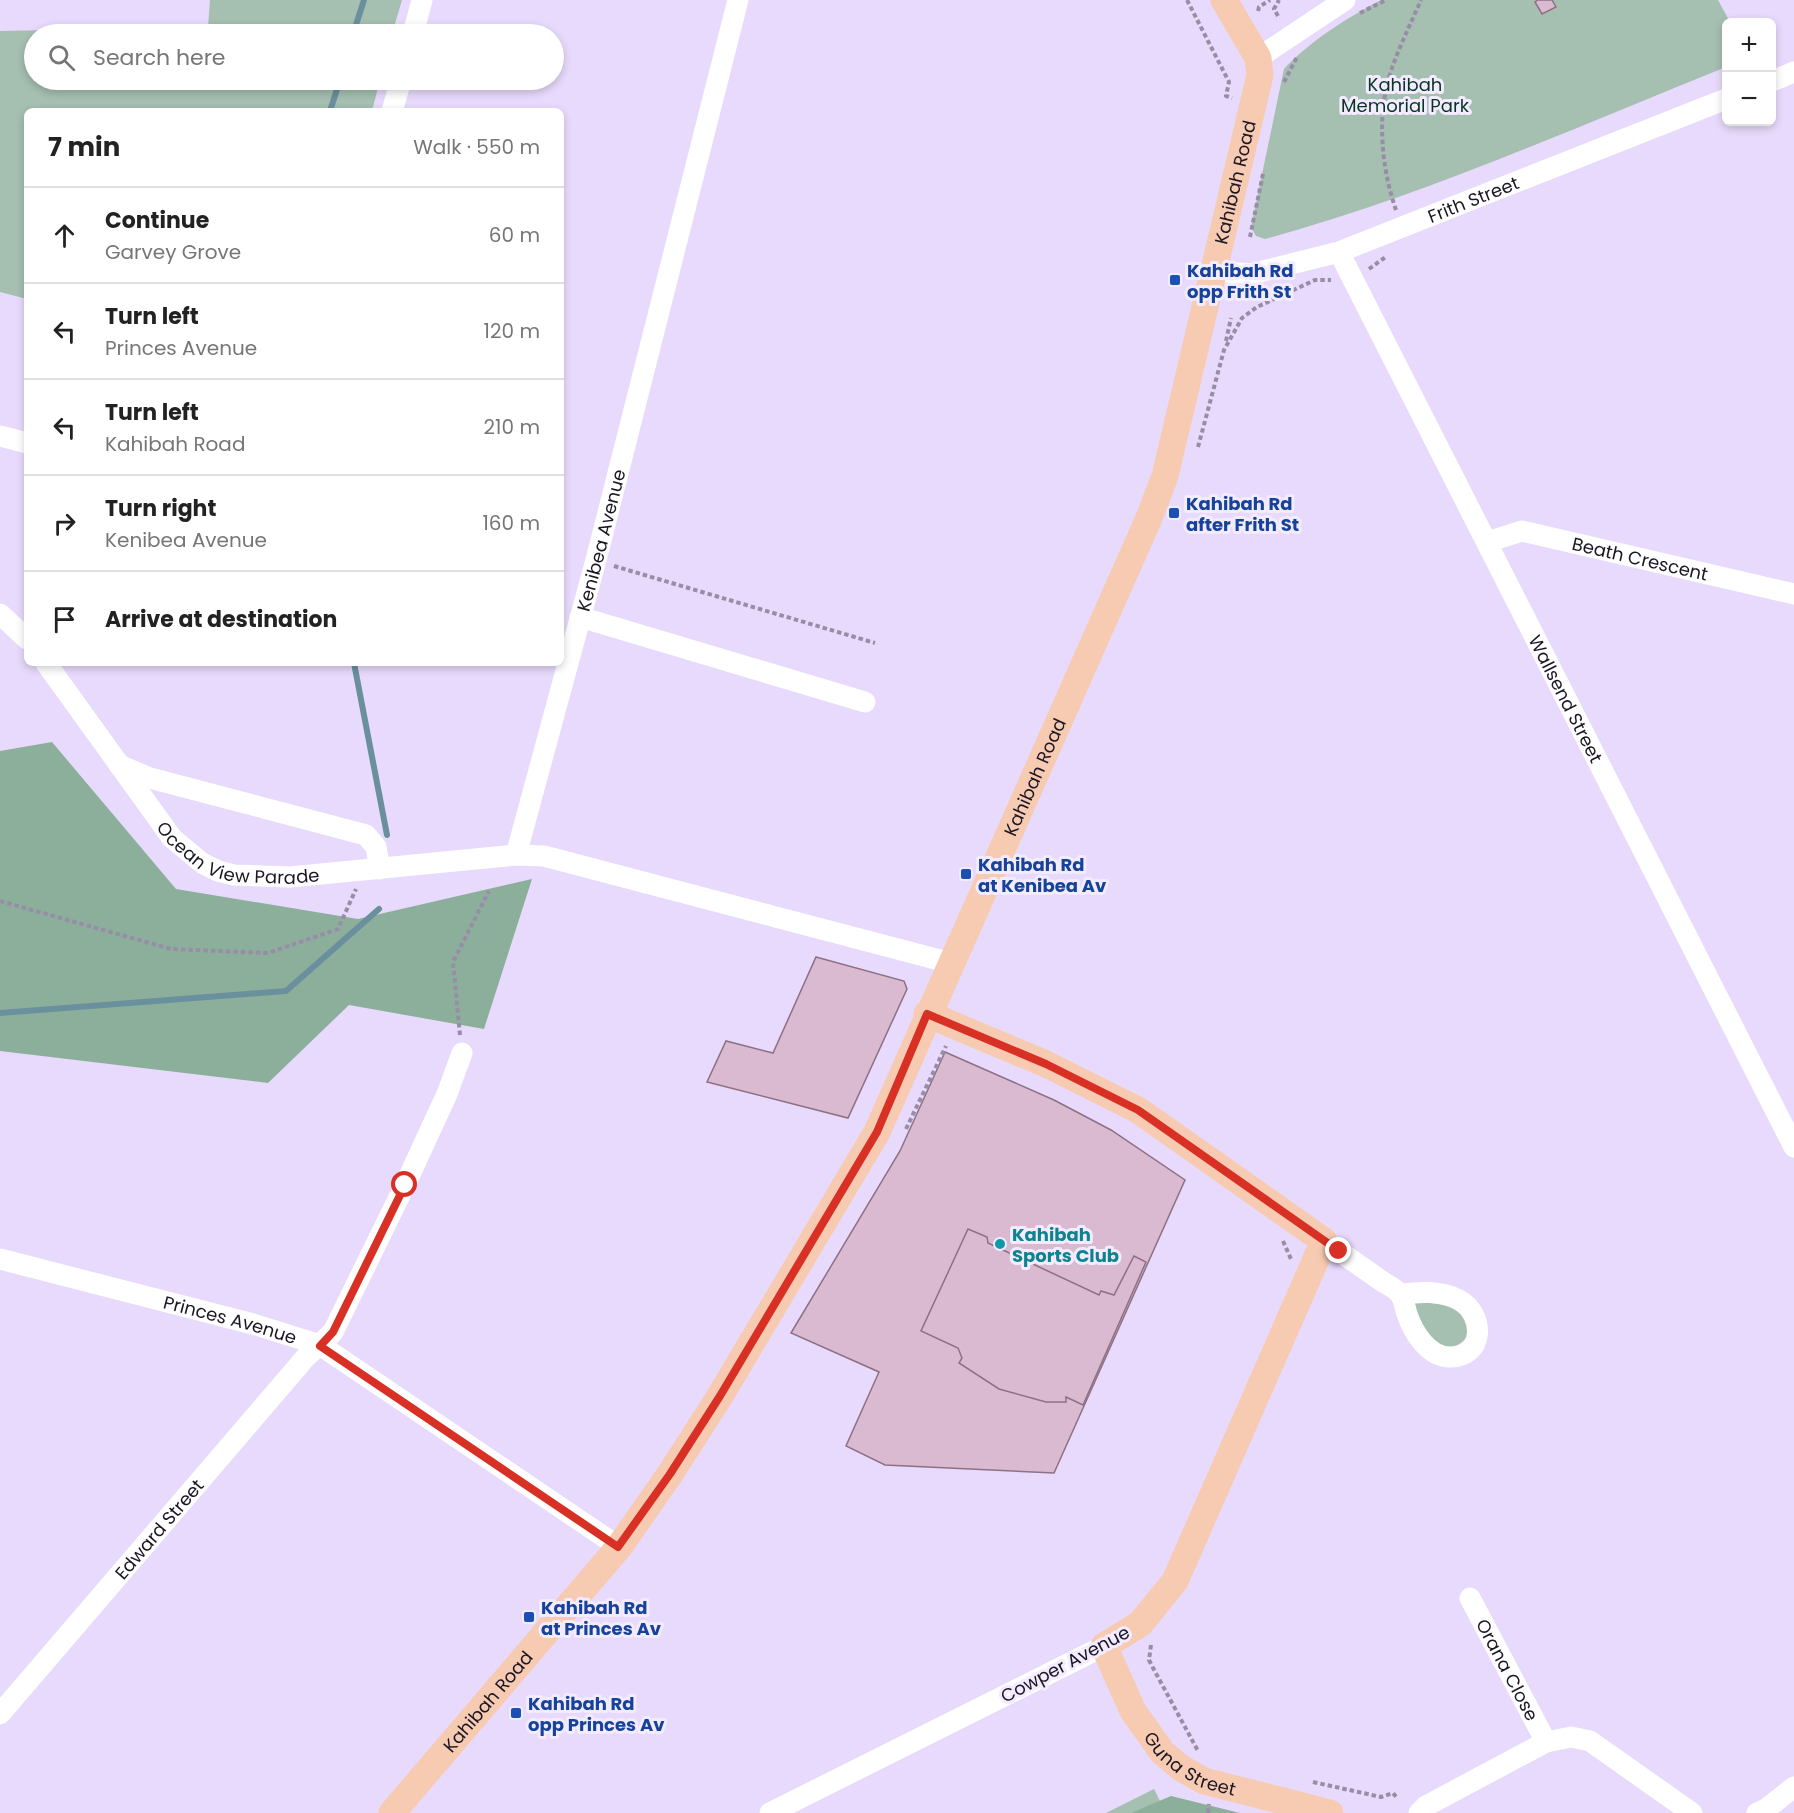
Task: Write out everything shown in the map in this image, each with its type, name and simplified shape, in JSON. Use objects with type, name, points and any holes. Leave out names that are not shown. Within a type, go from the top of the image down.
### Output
[{"type":"main road","points":[[1224,0],[1258,58]]},
{"type":"main road","name":"Kahibah Road","points":[[392,1813],[618,1547],[665,1482],[720,1396],[877,1132],[927,1014],[1153,508],[1165,476],[1259,88],[1258,58]]},
{"type":"main road","points":[[927,1014],[1046,1064],[1138,1110],[1324,1241]]},
{"type":"main road","name":"Cowper Avenue","points":[[1104,1646],[1140,1624],[1175,1581],[1324,1241]]},
{"type":"main road","name":"Guna Street","points":[[1104,1646],[1133,1711],[1162,1752],[1181,1768],[1204,1781],[1330,1813]]},
{"type":"street","points":[[416,24],[422,0]]},
{"type":"street","name":"Kenibea Avenue","points":[[516,855],[596,560],[738,0]]},
{"type":"street","points":[[1258,58],[1348,9]]},
{"type":"street","points":[[1776,79],[1794,72]]},
{"type":"street","points":[[393,108],[398,90]]},
{"type":"street","name":"Frith Street","points":[[1214,271],[1251,274],[1339,252],[1722,101]]},
{"type":"street","name":"Wallsend Street","points":[[1339,252],[1794,1146]]},
{"type":"street","points":[[0,436],[24,442]]},
{"type":"street","name":"Beath Crescent","points":[[1487,542],[1521,531],[1794,594]]},
{"type":"street","points":[[0,614],[24,636]]},
{"type":"street","points":[[580,617],[865,702]]},
{"type":"street","name":"Ocean View Parade","points":[[48,666],[171,838],[195,858],[218,871],[234,875],[290,877],[516,855]]},
{"type":"street","points":[[118,764],[150,778],[366,835],[376,847],[373,870]]},
{"type":"street","points":[[516,855],[568,862],[951,963]]},
{"type":"street","name":"Edward Street","points":[[0,1714],[306,1357],[333,1332],[405,1185],[447,1094],[462,1053]]},
{"type":"street","points":[[1324,1241],[1400,1294]]},
{"type":"street","name":"Princes Avenue","points":[[0,1259],[241,1321],[320,1346],[618,1547]]},
{"type":"street","name":"Orana Close","points":[[1470,1598],[1546,1742]]},
{"type":"street","name":"Cowper Avenue","points":[[770,1813],[1104,1646]]},
{"type":"street","points":[[1419,1813],[1426,1806],[1546,1742],[1571,1737],[1590,1741],[1692,1813]]},
{"type":"street","points":[[1757,1813],[1766,1809],[1794,1787]]},
{"type":"path","points":[[1187,0],[1229,82],[1226,96],[1232,98]]},
{"type":"path","points":[[1257,14],[1259,7],[1270,0]]},
{"type":"path","points":[[1278,16],[1274,9],[1279,0]]},
{"type":"path","points":[[1348,9],[1386,0]]},
{"type":"path","points":[[1402,227],[1386,170],[1383,114],[1391,70],[1421,0]]},
{"type":"path","points":[[1282,87],[1298,56],[1307,50]]},
{"type":"path","points":[[1217,58],[1223,52]]},
{"type":"path","points":[[1250,237],[1264,166]]},
{"type":"path","points":[[1224,350],[1231,318]]},
{"type":"path","points":[[596,560],[875,643]]},
{"type":"path","points":[[0,901],[171,949],[268,953],[338,928],[373,870]]},
{"type":"path","points":[[462,1053],[453,962],[489,891]]},
{"type":"path","points":[[904,1133],[944,1045],[954,1049]]},
{"type":"path","points":[[1282,1239],[1288,1249],[1290,1266]]},
{"type":"path","points":[[1152,1641],[1149,1660],[1170,1703],[1202,1758]]},
{"type":"path","points":[[1306,1781],[1381,1797],[1393,1792],[1398,1799]]},
{"type":"green space","points":[[210,0],[402,0],[395,24],[208,24]]},
{"type":"green space","name":"Kahibah Memorial Park","points":[[1381,0],[1718,0],[1728,18],[1722,18],[1722,69],[1555,137],[1382,203],[1265,239],[1256,236],[1251,227],[1284,69],[1305,49],[1355,14]]},
{"type":"green space","points":[[0,31],[24,31],[24,90],[377,90],[373,108],[24,108],[24,298],[0,292]]},
{"type":"green space","points":[[52,742],[176,889],[358,919],[532,879],[484,1029],[349,1005],[268,1083],[0,1051],[0,751]]},
{"type":"green space","points":[[1411,1301],[1450,1305],[1468,1320],[1467,1337],[1457,1345],[1448,1347],[1439,1345],[1425,1329]]},
{"type":"green space","points":[[1154,1789],[1166,1813],[1106,1813]]},
{"type":"green space","points":[[1171,1796],[1240,1813],[1131,1813]]},
{"type":"building","points":[[1552,0],[1556,7],[1542,14],[1535,2]]},
{"type":"building","points":[[816,957],[904,981],[907,989],[848,1118],[707,1082],[726,1041],[773,1053]]},
{"type":"building","name":"Kahibah Sports Club","points":[[945,1052],[1054,1100],[1111,1130],[1185,1180],[1054,1473],[885,1465],[846,1446],[879,1372],[791,1333],[900,1151]]},
{"type":"building","points":[[968,1229],[987,1237],[988,1243],[1099,1295],[1101,1291],[1114,1295],[1134,1256],[1146,1262],[1083,1405],[1066,1397],[1066,1402],[1046,1402],[999,1389],[959,1363],[962,1358],[958,1348],[921,1331]]},
{"type":"waterway","points":[[356,24],[364,0]]},
{"type":"waterway","points":[[331,108],[337,90]]},
{"type":"waterway","points":[[355,666],[387,835]]},
{"type":"waterway","points":[[0,1013],[286,991],[379,909]]},
{"type":"place","name":"Kahibah Rd opp Frith St","points":[[1175,280]]},
{"type":"place","name":"Kahibah Rd after Frith St","points":[[1174,513]]},
{"type":"place","name":"Kahibah Rd at Kenibea Av","points":[[966,874]]},
{"type":"place","name":"Kahibah Sports Club","points":[[1000,1244]]},
{"type":"place","name":"Kahibah Rd at Princes Av","points":[[529,1617]]},
{"type":"place","name":"Kahibah Rd opp Princes Av","points":[[516,1713]]},
{"type":"route","points":[[405,1185],[333,1332],[320,1346],[359,1370],[618,1547],[648,1508],[720,1396],[877,1132],[927,1014],[1046,1064],[1138,1110],[1339,1251]]}]
